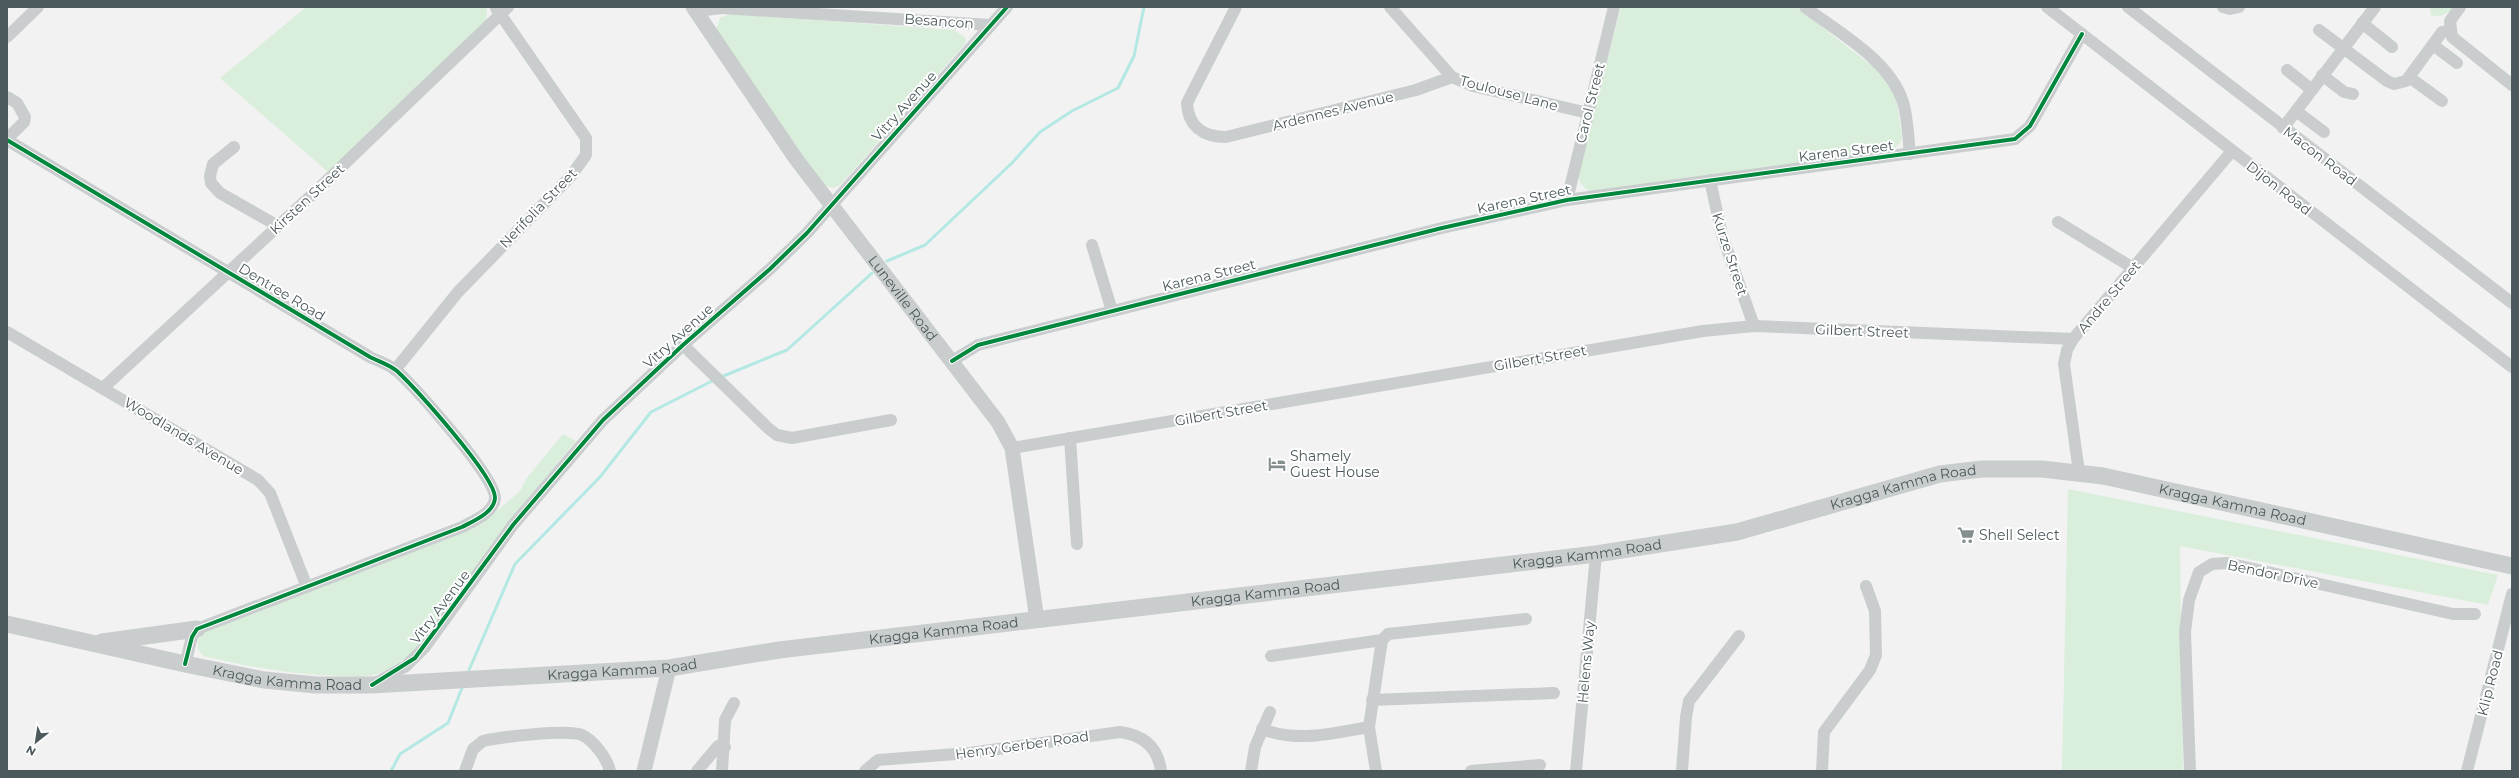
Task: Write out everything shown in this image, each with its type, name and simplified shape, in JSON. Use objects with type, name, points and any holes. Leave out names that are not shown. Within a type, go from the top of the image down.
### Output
[{"type":"main road","name":"Kragga Kamma Road","points":[[7,624],[185,664],[289,683],[372,685],[669,668],[779,650],[1596,554],[1737,532],[1940,474],[1982,469],[2042,469],[2079,472],[2512,566]]},
{"type":"main road","points":[[94,644],[197,629]]},
{"type":"street","points":[[7,38],[38,7]]},
{"type":"street","name":"Vitry Avenue","points":[[372,685],[415,658],[513,525],[603,420],[683,345],[770,269],[831,206],[1007,7]]},
{"type":"street","name":"Ardennes Avenue","points":[[1236,7],[1187,103],[1190,120],[1196,128],[1213,137],[1226,137],[1408,92],[1452,77]]},
{"type":"street","name":"Toulouse Lane","points":[[1390,7],[1429,49],[1452,77],[1473,86],[1588,113]]},
{"type":"street","name":"Carol Street","points":[[1567,200],[1614,7]]},
{"type":"street","points":[[1805,7],[1876,61],[1892,78],[1903,103],[1910,154]]},
{"type":"street","name":"Dijon Road","points":[[2047,7],[2512,367]]},
{"type":"street","name":"Macon Road","points":[[2128,7],[2283,128],[2512,303]]},
{"type":"street","points":[[2223,7],[2230,9],[2239,7]]},
{"type":"street","points":[[2283,128],[2375,7]]},
{"type":"street","points":[[2460,7],[2450,21],[2450,30],[2456,41],[2512,85]]},
{"type":"street","name":"Besancon","points":[[694,9],[722,8],[992,25]]},
{"type":"street","name":"Kirsten Street","points":[[103,388],[278,226],[501,9]]},
{"type":"street","name":"Nerifolia Street","points":[[396,370],[458,292],[571,176],[586,155],[586,138],[501,9]]},
{"type":"street","name":"Luneville Road","points":[[694,9],[796,159],[998,422],[1012,448],[1037,620]]},
{"type":"street","points":[[2362,23],[2392,47]]},
{"type":"street","points":[[2319,30],[2389,83],[2402,84],[2444,31],[2450,30]]},
{"type":"street","name":"Karena Street","points":[[952,361],[978,345],[1442,228],[1567,200],[2005,142],[2023,134],[2030,126],[2082,34]]},
{"type":"street","points":[[2433,45],[2457,63]]},
{"type":"street","points":[[2287,71],[2312,90]]},
{"type":"street","points":[[2322,75],[2344,92],[2353,94]]},
{"type":"street","points":[[2409,77],[2442,101]]},
{"type":"street","points":[[7,97],[17,104],[25,117],[24,122],[7,140]]},
{"type":"street","points":[[2296,110],[2324,132]]},
{"type":"street","name":"Dentree Road","points":[[7,140],[370,357],[396,370],[482,469],[494,491],[495,499],[489,510],[462,527],[307,587]]},
{"type":"street","points":[[234,147],[213,164],[210,176],[211,183],[220,193],[278,226]]},
{"type":"street","name":"Andre Street","points":[[2079,472],[2064,364],[2067,350],[2073,339],[2232,151]]},
{"type":"street","name":"Kurze Street","points":[[1710,180],[1722,235],[1754,326]]},
{"type":"street","points":[[2058,222],[2133,268]]},
{"type":"street","points":[[1092,245],[1112,311]]},
{"type":"street","name":"Gilbert Street","points":[[1012,448],[1703,331],[1754,326],[2073,339]]},
{"type":"street","name":"Woodlands Avenue","points":[[7,332],[238,467],[265,486],[270,493],[307,587]]},
{"type":"street","points":[[683,345],[769,429],[784,437],[803,436],[891,420]]},
{"type":"street","points":[[1070,438],[1077,544]]},
{"type":"street","name":"Helens Way","points":[[1576,771],[1596,554]]},
{"type":"street","name":"Bendor Drive","points":[[2190,771],[2185,632],[2193,583],[2199,572],[2212,564],[2227,563],[2453,614],[2475,614]]},
{"type":"street","points":[[1822,771],[1824,732],[1870,670],[1876,655],[1875,612],[1866,586]]},
{"type":"street","points":[[185,664],[192,637],[197,629],[307,587]]},
{"type":"street","name":"Klip Road","points":[[2467,771],[2512,594]]},
{"type":"street","points":[[1376,771],[1369,727],[1382,640],[1388,634],[1526,619]]},
{"type":"street","points":[[1682,771],[1689,701],[1739,636]]},
{"type":"street","points":[[1271,656],[1382,640]]},
{"type":"street","points":[[644,771],[669,668]]},
{"type":"street","points":[[1372,700],[1554,693]]},
{"type":"street","points":[[722,771],[725,746],[725,720],[734,703]]},
{"type":"street","points":[[1251,771],[1255,747],[1270,712]]},
{"type":"street","points":[[1262,728],[1287,737],[1305,737],[1369,727]]},
{"type":"street","points":[[465,771],[473,749],[483,740],[570,732],[589,739],[606,761],[610,771]]},
{"type":"street","name":"Henry Gerber Road","points":[[865,771],[878,760],[969,754],[1120,732],[1136,735],[1150,744],[1159,760],[1161,771]]},
{"type":"street","points":[[697,771],[718,746],[725,746]]},
{"type":"street","points":[[1471,771],[1540,765]]},
{"type":"green space","points":[[303,7],[487,7],[486,21],[328,172],[220,78],[304,9]]},
{"type":"green space","points":[[1621,7],[1796,7],[1876,69],[1891,87],[1897,103],[1902,137],[1900,143],[1893,150],[1592,192],[1581,184],[1579,171]]},
{"type":"green space","points":[[2430,7],[2454,7],[2441,16],[2438,16],[2431,15]]},
{"type":"green space","points":[[730,14],[954,30],[965,37],[966,43],[840,185],[833,188],[821,184],[716,30],[720,18]]},
{"type":"green space","points":[[563,434],[576,441],[498,536],[417,649],[394,666],[369,676],[306,674],[272,670],[220,660],[203,656],[198,649],[198,640],[204,632],[460,534],[482,524],[520,491],[526,479]]},
{"type":"green space","points":[[2068,489],[2498,575],[2488,605],[2180,546],[2183,771],[2062,771]]},
{"type":"waterway","points":[[887,261],[925,245],[1012,163],[1040,132],[1072,111],[1118,88],[1134,56],[1144,7]]},
{"type":"waterway","points":[[721,377],[787,350],[872,273]]},
{"type":"waterway","points":[[469,670],[515,564],[600,477],[651,412],[714,380]]},
{"type":"waterway","points":[[391,771],[400,754],[448,723],[462,688]]},
{"type":"cycle path","points":[[372,685],[415,658],[513,525],[603,420],[683,345],[770,269],[807,233],[1007,7]]},
{"type":"cycle path","points":[[952,361],[978,345],[1442,228],[1567,200],[2015,139],[2030,126],[2082,34]]},
{"type":"cycle path","points":[[7,140],[370,357],[397,371],[453,433],[483,472],[492,487],[495,498],[491,508],[482,516],[462,527],[197,629],[192,637],[185,664]]},
{"type":"place","name":"Shamely Guest House","points":[[1277,464]]},
{"type":"place","name":"Shell Select","points":[[1966,535]]}]
